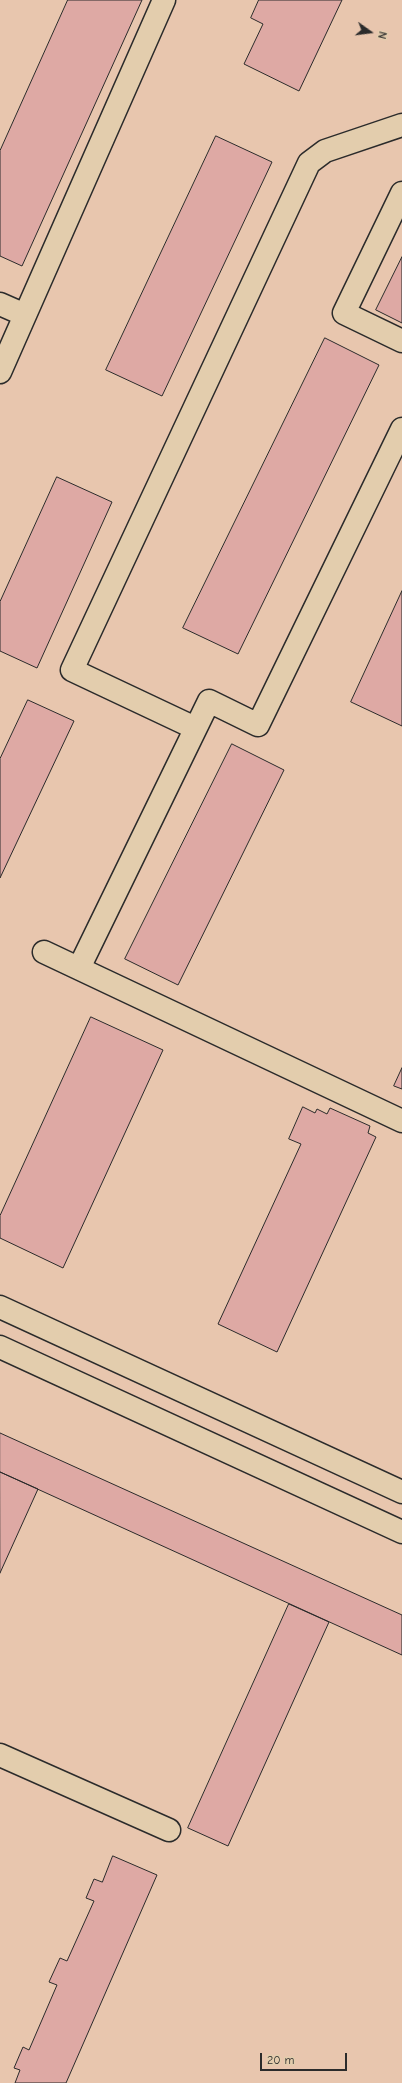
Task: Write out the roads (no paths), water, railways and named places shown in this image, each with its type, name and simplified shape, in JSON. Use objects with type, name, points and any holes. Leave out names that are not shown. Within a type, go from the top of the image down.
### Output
[{"type":"street","points":[[0,372],[164,0]]},
{"type":"street","points":[[195,728],[72,670],[309,163],[325,151],[402,125]]},
{"type":"street","points":[[402,193],[344,313],[402,341]]},
{"type":"street","points":[[0,304],[25,315]]},
{"type":"street","points":[[79,968],[208,701],[258,725],[402,430]]},
{"type":"street","points":[[44,952],[402,1121]]},
{"type":"street","points":[[0,1307],[402,1492]]},
{"type":"street","points":[[0,1347],[402,1532]]},
{"type":"street","points":[[0,1755],[169,1830]]}]
